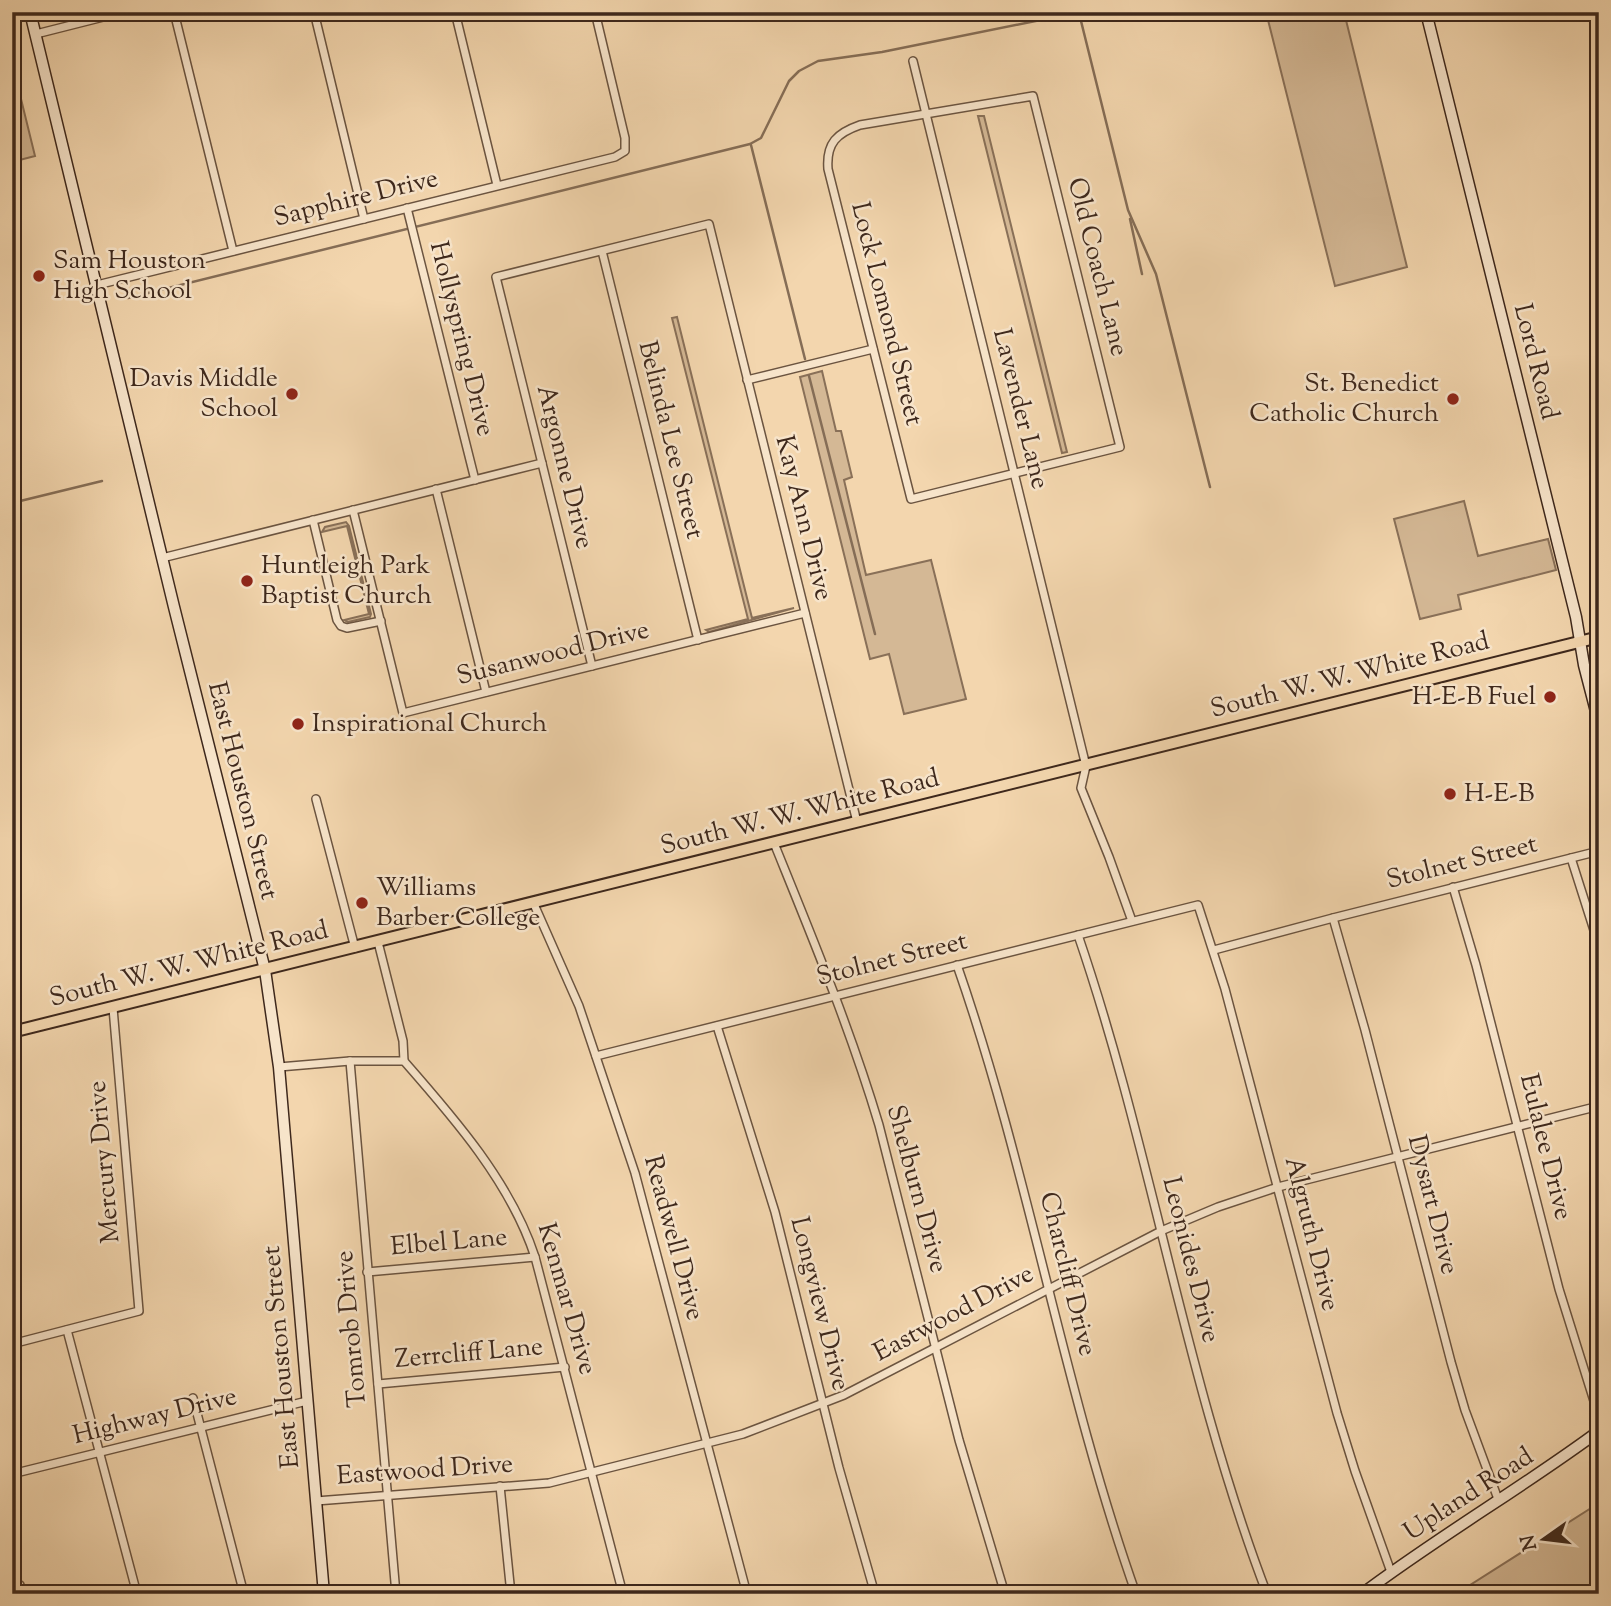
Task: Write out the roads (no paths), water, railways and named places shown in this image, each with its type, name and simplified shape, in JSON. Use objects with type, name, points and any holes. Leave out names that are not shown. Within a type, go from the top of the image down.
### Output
[{"type":"main road","name":"East Houston Street","points":[[30,12],[265,970],[279,1067],[324,1594]]},
{"type":"main road","name":"Lord Road","points":[[1426,12],[1576,617],[1599,723]]},
{"type":"main road","name":"South W. W. White Road","points":[[12,1032],[1599,637]]},
{"type":"main road","name":"Upland Road","points":[[1362,1594],[1599,1431]]},
{"type":"street","points":[[36,34],[123,12]]},
{"type":"street","points":[[174,12],[233,251]]},
{"type":"street","points":[[314,12],[363,219]]},
{"type":"street","points":[[455,12],[497,185]]},
{"type":"street","name":"Sapphire Drive","points":[[97,285],[615,157],[625,151],[625,138],[595,12]]},
{"type":"street","name":"Lavender Lane","points":[[913,61],[1086,766]]},
{"type":"street","name":"Old Coach Lane","points":[[926,115],[1034,96],[1119,447],[1014,473]]},
{"type":"street","name":"Lock Lomond Street","points":[[926,115],[860,125],[839,134],[827,160],[828,169],[911,499],[1014,473]]},
{"type":"street","name":"Hollyspring Drive","points":[[407,208],[475,480]]},
{"type":"street","name":"Kay Ann Drive","points":[[602,251],[709,224],[857,822]]},
{"type":"street","name":"Argonne Drive","points":[[592,666],[496,277],[602,251]]},
{"type":"street","name":"Belinda Lee Street","points":[[602,251],[698,640]]},
{"type":"street","points":[[747,380],[873,349]]},
{"type":"street","points":[[162,558],[542,463]]},
{"type":"street","points":[[436,489],[486,692]]},
{"type":"street","name":"Susanwood Drive","points":[[353,510],[403,713],[805,614]]},
{"type":"street","points":[[313,520],[337,620],[341,626],[347,628],[380,621]]},
{"type":"street","points":[[1086,766],[1081,788],[1110,857],[1132,921]]},
{"type":"street","points":[[316,799],[355,948]]},
{"type":"street","name":"Shelburn Drive","points":[[774,843],[836,995],[879,1125],[970,1476],[1005,1594]]},
{"type":"street","name":"Stolnet Street","points":[[1214,950],[1599,851]]},
{"type":"street","points":[[1571,858],[1599,946]]},
{"type":"street","name":"Eulalee Drive","points":[[1453,887],[1476,965],[1559,1289],[1599,1418]]},
{"type":"street","name":"Readwell Drive","points":[[533,902],[563,968],[635,1172],[747,1594]]},
{"type":"street","name":"Stolnet Street","points":[[596,1056],[1198,905]]},
{"type":"street","name":"Algruth Drive","points":[[1198,905],[1214,950],[1334,1401],[1355,1471],[1391,1572]]},
{"type":"street","name":"Dysart Drive","points":[[1333,918],[1399,1157],[1451,1362],[1498,1499]]},
{"type":"street","name":"Leonides Drive","points":[[1078,935],[1106,1020],[1226,1475],[1267,1594]]},
{"type":"street","points":[[279,1067],[350,1060],[404,1061],[402,1041],[379,942]]},
{"type":"street","name":"Charcliff Drive","points":[[957,965],[990,1064],[1089,1445],[1136,1594]]},
{"type":"street","name":"Mercury Drive","points":[[67,1330],[139,1311],[113,1008]]},
{"type":"street","name":"Longview Drive","points":[[717,1026],[775,1212],[822,1404],[875,1594]]},
{"type":"street","name":"Tomrob Drive","points":[[350,1060],[396,1594]]},
{"type":"street","name":"Kenmar Drive","points":[[404,1061],[438,1100],[507,1193],[522,1220],[565,1367],[622,1594]]},
{"type":"street","name":"Eastwood Drive","points":[[316,1501],[549,1483],[753,1431],[822,1404],[1161,1231],[1218,1207],[1278,1187],[1599,1105]]},
{"type":"street","name":"Elbel Lane","points":[[367,1272],[535,1257]]},
{"type":"street","points":[[12,1344],[67,1330],[136,1594]]},
{"type":"street","name":"Zerrcliff Lane","points":[[378,1384],[565,1367]]},
{"type":"street","points":[[193,1398],[244,1594]]},
{"type":"street","name":"Highway Drive","points":[[12,1474],[307,1401]]},
{"type":"street","points":[[500,1486],[511,1594]]},
{"type":"waterway","points":[[128,298],[750,144],[761,138],[789,81],[799,71],[818,61],[882,52],[1080,12]]},
{"type":"waterway","points":[[1079,13],[1128,210],[1156,274],[1210,487]]},
{"type":"waterway","points":[[751,145],[805,359]]},
{"type":"waterway","points":[[1130,219],[1142,274]]},
{"type":"waterway","points":[[809,376],[875,634]]},
{"type":"waterway","points":[[12,503],[102,481]]},
{"type":"place","name":"Sam Houston High School","points":[[39,276]]},
{"type":"place","name":"Davis Middle School","points":[[292,394]]},
{"type":"place","name":"St. Benedict Catholic Church","points":[[1453,399]]},
{"type":"place","name":"Huntleigh Park Baptist Church","points":[[247,581]]},
{"type":"place","name":"H-E-B Fuel","points":[[1550,697]]},
{"type":"place","name":"Inspirational Church","points":[[298,724]]},
{"type":"place","name":"H-E-B","points":[[1450,794]]},
{"type":"place","name":"Williams Barber College","points":[[362,903]]}]
